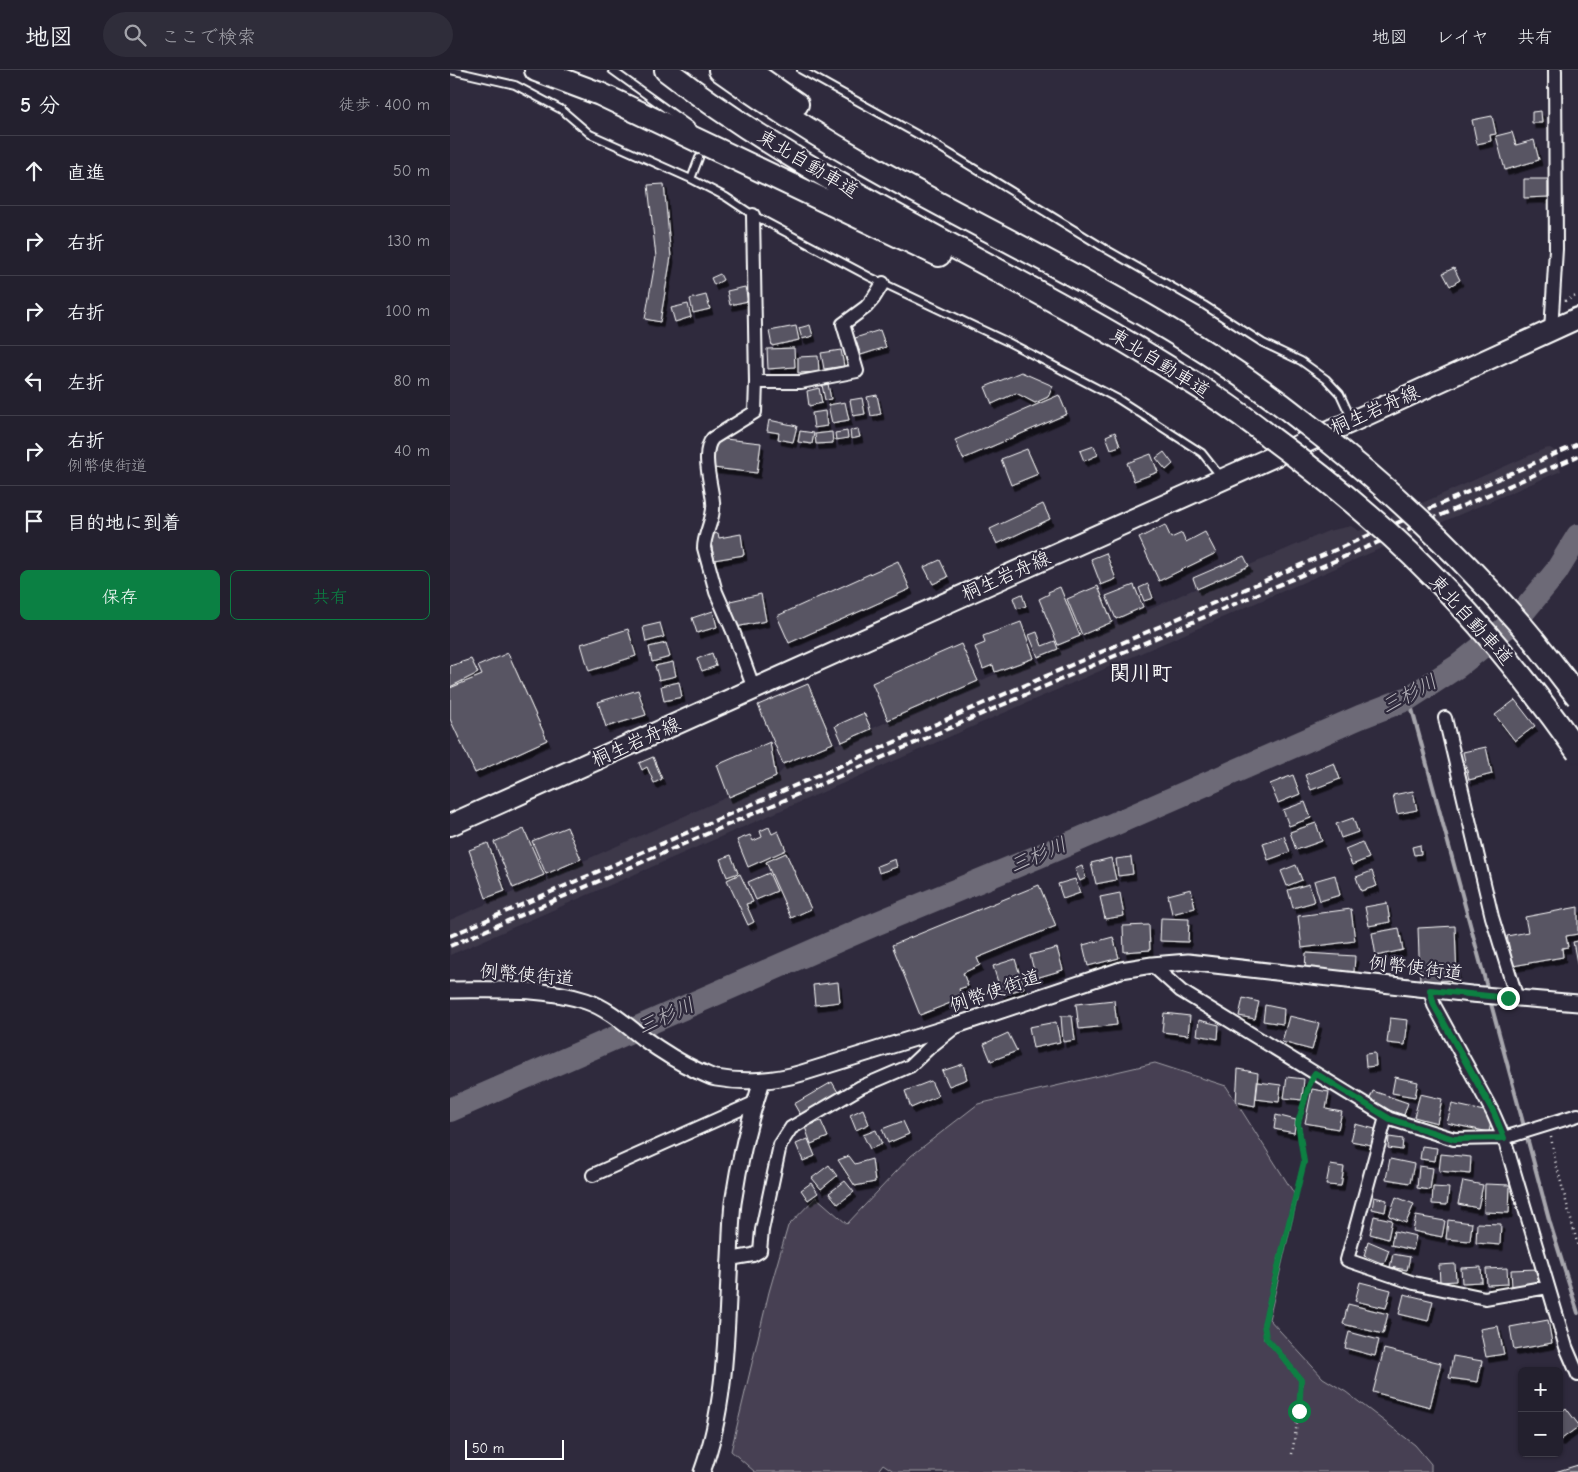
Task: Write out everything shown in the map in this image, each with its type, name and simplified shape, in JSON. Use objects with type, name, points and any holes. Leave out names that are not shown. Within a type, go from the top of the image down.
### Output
[{"type":"highway","points":[[536,70],[600,94],[700,150],[970,270],[1079,313]]},
{"type":"highway","name":"東北自動車道","points":[[666,70],[726,114],[810,168],[1079,313],[1207,391],[1270,437],[1369,516],[1408,552],[1498,648],[1556,720],[1578,752]]},
{"type":"highway","name":"東北自動車道","points":[[720,70],[862,162],[1085,282],[1221,362],[1280,402],[1345,452],[1441,539],[1523,627],[1578,697]]},
{"type":"highway","points":[[748,70],[830,126],[862,162]]},
{"type":"main road","name":"桐生岩舟線","points":[[450,825],[1563,325]]},
{"type":"street","points":[[1555,70],[1556,249],[1563,325]]},
{"type":"street","points":[[753,215],[755,412],[709,441],[707,471],[713,512],[704,548],[716,592],[754,689]]},
{"type":"street","points":[[756,382],[801,382],[856,372],[844,324],[866,307],[883,283]]},
{"type":"street","points":[[1445,718],[1512,998]]},
{"type":"street","name":"例幣使街道","points":[[450,990],[515,990],[553,994],[587,1001],[611,1013],[657,1048],[679,1062],[715,1078],[762,1081],[794,1075],[960,1024],[1121,970],[1152,965],[1188,962],[1430,990],[1578,1003]]},
{"type":"street","points":[[1152,965],[1180,992],[1386,1117],[1454,1139],[1507,1138],[1578,1116]]},
{"type":"street","points":[[1430,990],[1434,1005],[1507,1138],[1566,1347],[1578,1374]]},
{"type":"street","points":[[730,1259],[753,1255],[760,1251],[762,1230],[780,1145],[791,1128],[861,1087],[910,1066],[930,1046],[960,1024]]},
{"type":"street","points":[[702,1472],[719,1402],[725,1357],[733,1204],[754,1103],[762,1081]]},
{"type":"street","points":[[592,1175],[754,1103]]},
{"type":"street","points":[[1386,1117],[1346,1260],[1414,1283],[1485,1298],[1548,1287]]},
{"type":"lane","points":[[450,70],[515,85],[562,110],[590,134],[691,179],[726,197],[753,215],[883,283],[1008,342],[1118,399],[1202,453],[1222,479]]},
{"type":"lane","points":[[612,70],[693,128],[700,150],[691,179]]},
{"type":"lane","points":[[801,70],[931,142],[1104,248],[1204,305],[1263,343],[1301,361],[1326,379],[1340,394],[1352,421]]},
{"type":"path","points":[[1292,1454],[1299,1411],[1301,1380],[1266,1338],[1264,1324],[1304,1162],[1298,1123],[1308,1088],[1315,1073]]},
{"type":"path","points":[[1545,1127],[1554,1147],[1555,1160],[1578,1246]]},
{"type":"shaded area","points":[[1550,448],[1555,451],[1561,471],[450,955],[450,920],[779,774],[785,767],[991,676],[1037,661],[1183,594],[1328,531],[1351,526],[1359,531]]},
{"type":"shaded area","points":[[1155,1063],[1226,1086],[1297,1198],[1269,1319],[1323,1378],[1346,1392],[1415,1445],[1431,1464],[1431,1472],[895,1472],[883,1464],[877,1472],[755,1472],[731,1451],[769,1292],[788,1226],[816,1197],[847,1224],[911,1156],[978,1104]]},
{"type":"building","points":[[1541,111],[1542,123],[1532,123],[1532,112]]},
{"type":"building","points":[[1492,116],[1496,134],[1490,135],[1491,141],[1477,144],[1472,120]]},
{"type":"building","points":[[1512,132],[1516,145],[1534,140],[1539,160],[1505,170],[1496,136]]},
{"type":"building","points":[[1524,179],[1548,179],[1548,197],[1524,198]]},
{"type":"building","points":[[664,184],[671,257],[660,322],[645,319],[656,257],[648,185]]},
{"type":"building","points":[[1454,268],[1460,280],[1450,286],[1443,273]]},
{"type":"building","points":[[720,274],[723,280],[714,285],[711,278]]},
{"type":"building","points":[[745,287],[748,301],[730,305],[727,291]]},
{"type":"building","points":[[706,295],[710,309],[693,313],[690,299]]},
{"type":"building","points":[[688,304],[691,317],[675,322],[671,308]]},
{"type":"building","points":[[810,325],[813,336],[802,339],[799,328]]},
{"type":"building","points":[[796,326],[799,340],[772,346],[769,331]]},
{"type":"building","points":[[880,330],[886,347],[861,355],[855,338]]},
{"type":"building","points":[[794,348],[795,367],[768,369],[767,349]]},
{"type":"building","points":[[841,350],[844,366],[824,369],[821,353]]},
{"type":"building","points":[[818,356],[819,372],[798,373],[798,357]]},
{"type":"building","points":[[1021,372],[1053,386],[1048,397],[1035,403],[1016,393],[992,404],[985,387]]},
{"type":"building","points":[[828,384],[831,399],[825,400],[822,385]]},
{"type":"building","points":[[819,388],[822,403],[809,406],[807,391]]},
{"type":"building","points":[[877,395],[881,414],[871,416],[867,397]]},
{"type":"building","points":[[1059,395],[1067,414],[963,459],[955,440]]},
{"type":"building","points":[[862,398],[865,414],[853,416],[850,400]]},
{"type":"building","points":[[845,402],[849,420],[832,423],[828,405]]},
{"type":"building","points":[[825,411],[827,426],[814,428],[812,413]]},
{"type":"building","points":[[769,420],[797,426],[793,442],[778,439],[779,433],[767,431]]},
{"type":"building","points":[[858,429],[860,437],[851,439],[850,430]]},
{"type":"building","points":[[800,431],[814,433],[812,444],[798,442]]},
{"type":"building","points":[[847,431],[848,438],[836,440],[835,433]]},
{"type":"building","points":[[832,432],[833,443],[816,444],[815,434]]},
{"type":"building","points":[[1115,432],[1120,446],[1111,449],[1106,436]]},
{"type":"building","points":[[716,438],[761,443],[757,473],[713,468]]},
{"type":"building","points":[[1094,446],[1098,455],[1084,461],[1080,451]]},
{"type":"building","points":[[1027,449],[1038,474],[1011,485],[1001,459]]},
{"type":"building","points":[[1164,452],[1173,464],[1166,470],[1156,458]]},
{"type":"building","points":[[1151,454],[1158,472],[1134,481],[1127,463]]},
{"type":"building","points":[[1043,504],[1050,519],[997,544],[990,529]]},
{"type":"building","points":[[1165,525],[1171,538],[1182,533],[1186,542],[1205,532],[1216,553],[1159,581],[1139,538]]},
{"type":"building","points":[[718,533],[719,538],[741,534],[744,555],[714,560],[710,535]]},
{"type":"building","points":[[1106,553],[1116,579],[1101,585],[1091,559]]},
{"type":"building","points":[[1244,556],[1249,566],[1197,589],[1193,578]]},
{"type":"building","points":[[940,560],[948,577],[933,584],[924,567]]},
{"type":"building","points":[[898,561],[910,589],[789,643],[777,616]]},
{"type":"building","points":[[1148,584],[1153,598],[1144,601],[1139,588]]},
{"type":"building","points":[[1134,585],[1143,607],[1116,619],[1106,596]]},
{"type":"building","points":[[1098,586],[1112,622],[1082,635],[1067,599]]},
{"type":"building","points":[[1060,587],[1080,636],[1058,645],[1039,599],[1049,594],[1048,592]]},
{"type":"building","points":[[761,594],[766,621],[736,627],[730,601]]},
{"type":"building","points":[[1022,594],[1026,606],[1017,609],[1013,598]]},
{"type":"building","points":[[713,611],[717,627],[697,633],[692,618]]},
{"type":"building","points":[[1021,622],[1034,658],[995,672],[993,665],[983,669],[975,647],[985,643],[983,636]]},
{"type":"building","points":[[660,623],[664,637],[646,642],[643,627]]},
{"type":"building","points":[[628,629],[636,656],[589,671],[581,644]]},
{"type":"building","points":[[1037,632],[1042,646],[1055,641],[1058,649],[1038,657],[1029,635]]},
{"type":"building","points":[[666,643],[670,657],[652,662],[649,647]]},
{"type":"building","points":[[961,644],[978,681],[888,720],[872,683]]},
{"type":"building","points":[[508,653],[547,740],[475,773],[450,719],[450,688],[482,675],[478,666]]},
{"type":"building","points":[[712,653],[716,666],[702,671],[697,659]]},
{"type":"building","points":[[471,659],[478,673],[450,687],[450,666]]},
{"type":"building","points":[[673,662],[676,676],[659,680],[655,666]]},
{"type":"building","points":[[679,682],[682,697],[664,701],[661,686]]},
{"type":"building","points":[[808,684],[833,743],[783,764],[758,705]]},
{"type":"building","points":[[638,690],[646,715],[606,727],[598,702]]},
{"type":"building","points":[[1515,700],[1535,726],[1515,741],[1495,715]]},
{"type":"building","points":[[864,713],[871,729],[842,742],[835,726]]},
{"type":"building","points":[[770,742],[776,777],[729,797],[717,765]]},
{"type":"building","points":[[1486,747],[1492,774],[1469,780],[1463,752]]},
{"type":"building","points":[[653,757],[662,779],[654,783],[647,767],[642,770],[639,763]]},
{"type":"building","points":[[1334,763],[1340,779],[1311,790],[1305,775]]},
{"type":"building","points":[[1293,775],[1300,794],[1278,803],[1270,784]]},
{"type":"building","points":[[1413,791],[1417,810],[1397,814],[1393,795]]},
{"type":"building","points":[[1305,802],[1311,818],[1289,826],[1283,810]]},
{"type":"building","points":[[1353,818],[1358,832],[1341,838],[1336,824]]},
{"type":"building","points":[[1316,823],[1322,841],[1296,850],[1290,832]]},
{"type":"building","points":[[567,827],[581,859],[546,874],[532,841]]},
{"type":"building","points":[[769,827],[772,834],[778,831],[786,850],[748,867],[737,840],[750,835],[753,841],[762,837],[760,831]]},
{"type":"building","points":[[524,829],[544,875],[513,888],[494,842]]},
{"type":"building","points":[[1284,836],[1290,852],[1268,860],[1263,843]]},
{"type":"building","points":[[1362,842],[1369,858],[1352,865],[1345,849]]},
{"type":"building","points":[[488,843],[505,891],[486,898],[469,850]]},
{"type":"building","points":[[1420,845],[1421,854],[1414,855],[1412,847]]},
{"type":"building","points":[[786,853],[811,909],[791,918],[766,862]]},
{"type":"building","points":[[731,855],[738,873],[727,877],[720,859]]},
{"type":"building","points":[[1131,857],[1133,874],[1118,876],[1116,859]]},
{"type":"building","points":[[1111,858],[1116,880],[1096,884],[1091,863]]},
{"type":"building","points":[[895,859],[897,867],[879,873],[877,866]]},
{"type":"building","points":[[1296,865],[1302,880],[1287,886],[1281,871]]},
{"type":"building","points":[[1082,866],[1086,878],[1080,881],[1075,869]]},
{"type":"building","points":[[1372,871],[1377,886],[1361,891],[1356,877]]},
{"type":"building","points":[[769,873],[777,891],[756,900],[748,882]]},
{"type":"building","points":[[740,874],[753,902],[746,904],[754,922],[748,925],[727,880]]},
{"type":"building","points":[[1335,875],[1340,895],[1320,901],[1314,881]]},
{"type":"building","points":[[1075,879],[1080,893],[1063,899],[1058,884]]},
{"type":"building","points":[[1309,884],[1314,902],[1293,908],[1288,890]]},
{"type":"building","points":[[1039,885],[1056,926],[977,958],[980,965],[963,973],[968,986],[959,989],[963,998],[920,1015],[892,945]]},
{"type":"building","points":[[1191,889],[1195,908],[1172,914],[1168,895]]},
{"type":"building","points":[[1120,893],[1124,916],[1105,919],[1100,897]]},
{"type":"building","points":[[1387,903],[1390,922],[1369,926],[1365,907]]},
{"type":"building","points":[[1578,907],[1578,934],[1566,936],[1568,947],[1562,948],[1563,957],[1513,966],[1507,936],[1528,932],[1525,917]]},
{"type":"building","points":[[1351,909],[1355,941],[1302,948],[1298,916]]},
{"type":"building","points":[[1161,918],[1189,919],[1188,942],[1160,941]]},
{"type":"building","points":[[1149,925],[1150,950],[1124,952],[1123,926]]},
{"type":"building","points":[[1455,926],[1457,980],[1420,982],[1418,928]]},
{"type":"building","points":[[1399,928],[1403,950],[1376,956],[1372,933]]},
{"type":"building","points":[[1113,937],[1119,958],[1088,966],[1083,945]]},
{"type":"building","points":[[1578,941],[1578,968],[1573,942]]},
{"type":"building","points":[[1057,948],[1063,970],[1036,978],[1030,955]]},
{"type":"building","points":[[1306,953],[1355,956],[1354,972],[1305,969]]},
{"type":"building","points":[[1015,959],[1024,988],[1002,995],[993,966]]},
{"type":"building","points":[[838,982],[840,1002],[815,1005],[813,985]]},
{"type":"building","points":[[1243,998],[1259,1002],[1255,1019],[1239,1016]]},
{"type":"building","points":[[1114,1000],[1117,1025],[1079,1029],[1076,1004]]},
{"type":"building","points":[[1265,1005],[1284,1009],[1283,1024],[1263,1021]]},
{"type":"building","points":[[1164,1013],[1190,1016],[1188,1035],[1162,1032]]},
{"type":"building","points":[[1061,1016],[1072,1016],[1075,1040],[1063,1042]]},
{"type":"building","points":[[1289,1016],[1319,1023],[1312,1050],[1282,1042]]},
{"type":"building","points":[[1390,1018],[1408,1020],[1405,1045],[1387,1043]]},
{"type":"building","points":[[1199,1020],[1219,1025],[1218,1039],[1197,1035]]},
{"type":"building","points":[[1056,1022],[1060,1042],[1033,1048],[1029,1027]]},
{"type":"building","points":[[1008,1033],[1017,1051],[991,1061],[984,1044]]},
{"type":"building","points":[[1375,1053],[1376,1066],[1366,1067],[1365,1054]]},
{"type":"building","points":[[963,1064],[967,1079],[949,1086],[942,1071]]},
{"type":"building","points":[[1238,1069],[1258,1073],[1255,1106],[1236,1102]]},
{"type":"building","points":[[1287,1077],[1304,1079],[1302,1100],[1284,1098]]},
{"type":"building","points":[[1395,1077],[1418,1082],[1415,1097],[1392,1093]]},
{"type":"building","points":[[931,1081],[938,1096],[911,1108],[905,1091]]},
{"type":"building","points":[[832,1082],[839,1094],[801,1116],[794,1104]]},
{"type":"building","points":[[1258,1082],[1281,1085],[1279,1102],[1256,1099]]},
{"type":"building","points":[[1312,1089],[1329,1092],[1326,1109],[1342,1112],[1338,1129],[1305,1123]]},
{"type":"building","points":[[1373,1091],[1408,1103],[1404,1115],[1368,1103]]},
{"type":"building","points":[[1420,1094],[1442,1099],[1437,1123],[1414,1117]]},
{"type":"building","points":[[1452,1104],[1493,1113],[1489,1132],[1447,1123]]},
{"type":"building","points":[[863,1109],[869,1124],[856,1130],[850,1115]]},
{"type":"building","points":[[1276,1115],[1296,1120],[1294,1133],[1274,1129]]},
{"type":"building","points":[[821,1121],[828,1137],[811,1144],[805,1127]]},
{"type":"building","points":[[903,1121],[909,1134],[888,1143],[882,1129]]},
{"type":"building","points":[[1355,1124],[1375,1129],[1371,1145],[1351,1141]]},
{"type":"building","points":[[876,1130],[882,1144],[870,1149],[863,1135]]},
{"type":"building","points":[[1389,1137],[1403,1139],[1402,1150],[1388,1148]]},
{"type":"building","points":[[808,1139],[815,1156],[803,1161],[796,1144]]},
{"type":"building","points":[[1422,1146],[1437,1148],[1435,1161],[1420,1159]]},
{"type":"building","points":[[1441,1154],[1471,1157],[1470,1174],[1439,1171]]},
{"type":"building","points":[[849,1156],[855,1164],[872,1159],[875,1182],[855,1186],[838,1160]]},
{"type":"building","points":[[1390,1159],[1414,1164],[1410,1183],[1386,1179]]},
{"type":"building","points":[[829,1165],[837,1176],[821,1189],[812,1178]]},
{"type":"building","points":[[1330,1165],[1344,1167],[1341,1186],[1326,1185]]},
{"type":"building","points":[[1419,1166],[1433,1168],[1430,1190],[1417,1188]]},
{"type":"building","points":[[845,1181],[854,1192],[838,1204],[829,1193]]},
{"type":"building","points":[[1463,1181],[1483,1185],[1478,1208],[1458,1204]]},
{"type":"building","points":[[811,1183],[818,1193],[808,1200],[801,1190]]},
{"type":"building","points":[[1485,1184],[1510,1185],[1509,1213],[1484,1212]]},
{"type":"building","points":[[1433,1187],[1449,1188],[1447,1205],[1432,1204]]},
{"type":"building","points":[[1374,1197],[1387,1200],[1385,1212],[1372,1209]]},
{"type":"building","points":[[1396,1197],[1414,1204],[1406,1223],[1389,1216]]},
{"type":"building","points":[[1374,1216],[1392,1220],[1388,1239],[1370,1234]]},
{"type":"building","points":[[1416,1216],[1445,1221],[1442,1237],[1413,1231]]},
{"type":"building","points":[[1448,1220],[1472,1223],[1470,1241],[1446,1239]]},
{"type":"building","points":[[1477,1223],[1501,1224],[1500,1245],[1476,1243]]},
{"type":"building","points":[[1394,1231],[1416,1236],[1413,1250],[1391,1245]]},
{"type":"building","points":[[1368,1241],[1389,1250],[1384,1264],[1364,1256]]},
{"type":"building","points":[[1393,1254],[1410,1257],[1407,1270],[1390,1267]]},
{"type":"building","points":[[1455,1264],[1456,1281],[1440,1282],[1439,1265]]},
{"type":"building","points":[[1481,1267],[1482,1282],[1462,1283],[1461,1268]]},
{"type":"building","points":[[1507,1268],[1508,1284],[1487,1285],[1486,1269]]},
{"type":"building","points":[[1538,1269],[1539,1285],[1512,1287],[1511,1270]]},
{"type":"building","points":[[1360,1282],[1391,1290],[1386,1308],[1355,1301]]},
{"type":"building","points":[[1404,1294],[1433,1301],[1428,1321],[1399,1314]]},
{"type":"building","points":[[1348,1304],[1388,1314],[1383,1334],[1343,1324]]},
{"type":"building","points":[[1548,1320],[1552,1343],[1514,1350],[1510,1327]]},
{"type":"building","points":[[1498,1326],[1504,1354],[1486,1357],[1480,1329]]},
{"type":"building","points":[[1349,1332],[1379,1340],[1375,1356],[1345,1348]]},
{"type":"building","points":[[1384,1349],[1441,1363],[1430,1407],[1373,1392]]},
{"type":"building","points":[[1453,1356],[1482,1361],[1478,1382],[1449,1378]]},
{"type":"building","points":[[1566,1408],[1578,1424],[1578,1427],[1563,1438],[1563,1412]]},
{"type":"building","points":[[1578,1465],[1578,1472],[1555,1472]]},
{"type":"waterway","name":"三杉川","points":[[450,1110],[875,924],[1066,845],[1360,717],[1409,698],[1458,666],[1518,618],[1556,572],[1578,536]]},
{"type":"waterway","points":[[1409,698],[1488,991]]},
{"type":"waterway","points":[[1490,1000],[1550,1223],[1578,1313]]},
{"type":"railway","points":[[450,936],[1578,444]]},
{"type":"railway","points":[[450,946],[1578,456]]},
{"type":"district","name":"関川町","points":[[1141,673]]},
{"type":"route","points":[[1299,1411],[1301,1380],[1266,1338],[1264,1324],[1265,1314],[1289,1226],[1295,1192],[1304,1162],[1298,1123],[1308,1088],[1315,1073],[1390,1119],[1454,1139],[1504,1138],[1494,1113],[1434,1005],[1430,990],[1508,998]]}]
